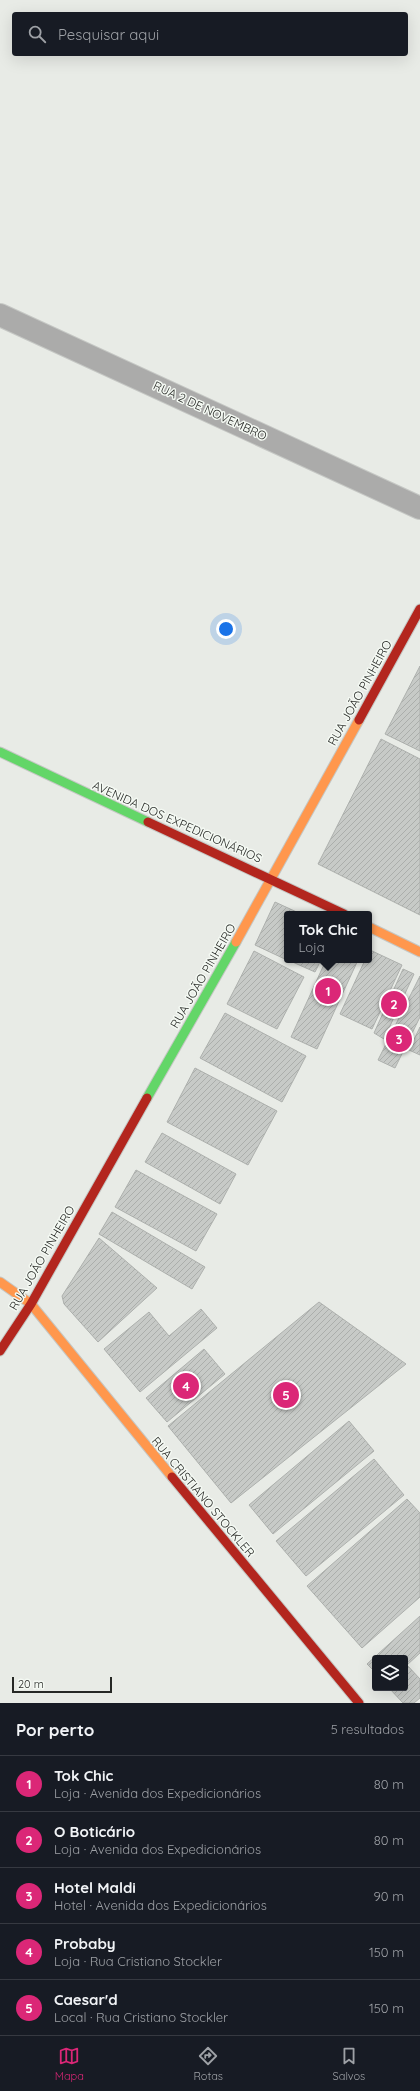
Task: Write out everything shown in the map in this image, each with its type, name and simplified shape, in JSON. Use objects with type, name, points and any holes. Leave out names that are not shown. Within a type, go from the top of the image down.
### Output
[{"type":"street","name":"RUA 2 DE NOVEMBRO","points":[[0,315],[420,508]]},
{"type":"street","name":"RUA JOÃO PINHEIRO","points":[[0,1351],[31,1304],[272,878],[420,609]]},
{"type":"street","name":"AVENIDA DOS EXPEDICIONÁRIOS","points":[[0,752],[87,795],[272,878],[338,911]]},
{"type":"street","points":[[372,928],[420,952]]},
{"type":"street","name":"RUA CRISTIANO STOCKLER","points":[[0,1282],[31,1304],[96,1386],[359,1703]]},
{"type":"building","points":[[420,666],[420,751],[385,734]]},
{"type":"building","points":[[381,739],[420,759],[420,915],[318,864]]},
{"type":"building","points":[[275,902],[294,911],[284,911],[284,959],[255,945]]},
{"type":"building","points":[[254,951],[304,977],[277,1029],[227,1004]]},
{"type":"building","points":[[372,951],[402,965],[372,1029],[340,1014],[364,963],[372,963]]},
{"type":"building","points":[[295,963],[320,963],[315,972]]},
{"type":"building","points":[[325,963],[357,963],[317,1049],[291,1037]]},
{"type":"building","points":[[403,969],[414,974],[384,1039],[374,1033]]},
{"type":"building","points":[[420,976],[420,1017],[395,1068],[378,1060]]},
{"type":"building","points":[[225,1013],[306,1056],[282,1102],[200,1058]]},
{"type":"building","points":[[420,1027],[420,1055],[409,1050]]},
{"type":"building","points":[[195,1068],[277,1111],[248,1165],[167,1122]]},
{"type":"building","points":[[162,1133],[236,1174],[220,1204],[145,1162]]},
{"type":"building","points":[[136,1170],[217,1214],[196,1251],[115,1207]]},
{"type":"building","points":[[112,1212],[205,1267],[192,1289],[99,1234]]},
{"type":"building","points":[[99,1238],[157,1288],[98,1342],[64,1304],[62,1296]]},
{"type":"building","points":[[319,1302],[406,1364],[231,1503],[168,1426]]},
{"type":"building","points":[[201,1309],[217,1328],[140,1392],[104,1349],[149,1312],[169,1336]]},
{"type":"building","points":[[204,1349],[225,1374],[167,1422],[146,1398]]},
{"type":"building","points":[[349,1421],[374,1451],[273,1534],[249,1505]]},
{"type":"building","points":[[374,1459],[404,1495],[306,1576],[276,1541]]},
{"type":"building","points":[[407,1499],[420,1513],[420,1597],[362,1648],[307,1586]]},
{"type":"building","points":[[420,1616],[420,1653],[408,1664],[408,1655],[377,1655]]},
{"type":"building","points":[[372,1659],[372,1669],[367,1664]]},
{"type":"building","points":[[408,1666],[420,1679],[420,1698],[414,1703],[403,1703],[392,1691],[408,1691]]},
{"type":"traffic: fast","points":[[0,752],[148,822]]},
{"type":"traffic: fast","points":[[147,1098],[236,942]]},
{"type":"traffic: slow","points":[[236,942],[359,720]]},
{"type":"traffic: slow","points":[[372,928],[420,952]]},
{"type":"traffic: slow","points":[[0,1282],[31,1304],[172,1477]]},
{"type":"traffic: jam","points":[[359,720],[420,609]]},
{"type":"traffic: jam","points":[[148,822],[338,911]]},
{"type":"traffic: jam","points":[[0,1351],[31,1304],[147,1098]]},
{"type":"traffic: jam","points":[[172,1477],[359,1703]]},
{"type":"place","name":"Tok Chic","points":[[328,991]]},
{"type":"place","name":"O Boticário","points":[[394,1004]]},
{"type":"place","name":"Hotel Maldi","points":[[399,1039]]},
{"type":"place","name":"Probaby","points":[[186,1386]]},
{"type":"place","name":"Caesar'd","points":[[286,1395]]}]
